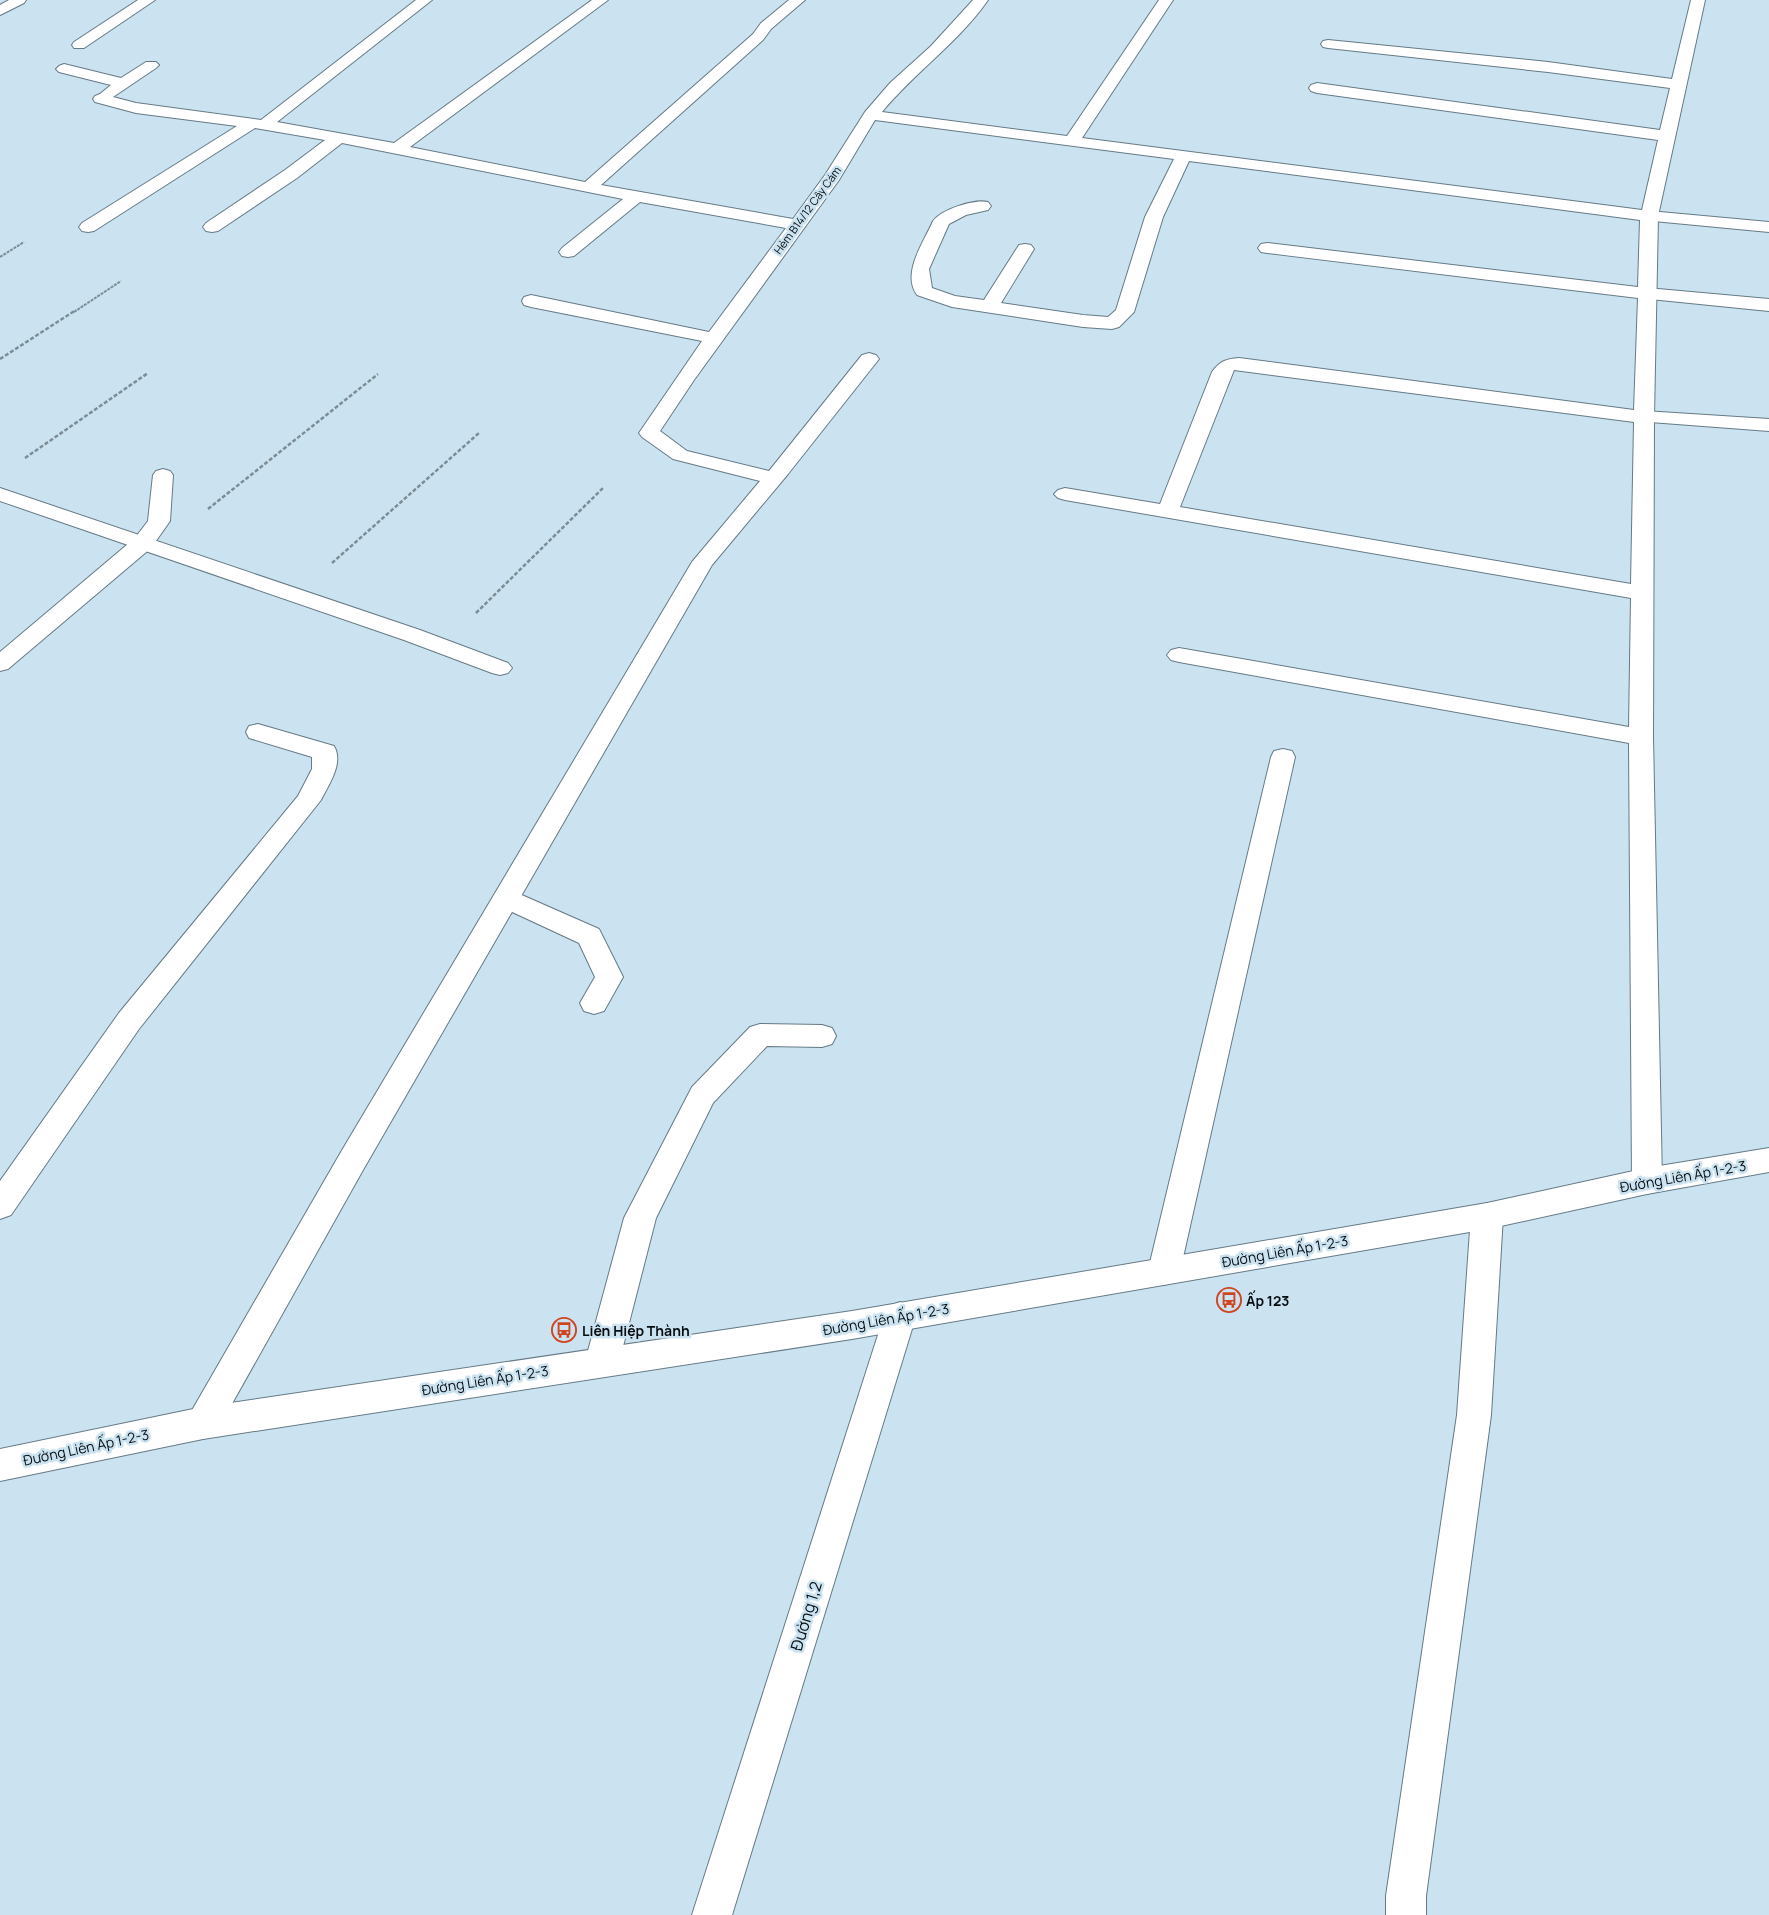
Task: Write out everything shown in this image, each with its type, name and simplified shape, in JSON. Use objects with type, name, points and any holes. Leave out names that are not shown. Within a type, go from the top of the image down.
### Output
[{"type":"street","points":[[0,11],[19,0]]},
{"type":"street","points":[[79,45],[148,0]]},
{"type":"street","points":[[88,227],[258,124],[425,0]]},
{"type":"street","points":[[398,148],[601,0]]},
{"type":"street","points":[[588,187],[758,37],[766,26],[798,0]]},
{"type":"street","name":"Hẻm B14/12 Cây Cám","points":[[774,478],[680,456],[649,433],[684,378],[833,176],[871,115],[895,86],[936,49],[981,0]]},
{"type":"street","points":[[1072,141],[1166,0]]},
{"type":"street","points":[[1647,1181],[1641,737],[1648,216],[1698,0]]},
{"type":"street","points":[[1328,44],[1548,67],[1678,84]]},
{"type":"street","points":[[151,65],[101,99],[136,108],[339,137],[588,187],[796,225]]},
{"type":"street","points":[[64,69],[123,83]]},
{"type":"street","points":[[1317,88],[1667,136]]},
{"type":"street","points":[[871,115],[1648,216],[1769,227]]},
{"type":"street","points":[[212,227],[291,174],[339,137]]},
{"type":"street","points":[[982,206],[960,211],[942,221],[920,270],[923,291],[952,300],[1083,322],[1112,323],[1125,312],[1154,217],[1184,155]]},
{"type":"street","points":[[568,252],[637,196]]},
{"type":"street","points":[[1267,248],[1647,294],[1769,305]]},
{"type":"street","points":[[990,306],[1026,249]]},
{"type":"street","points":[[532,301],[713,338]]},
{"type":"street","points":[[202,1423],[702,562],[774,478],[869,360]]},
{"type":"street","points":[[1168,512],[1222,372],[1228,365],[1239,364],[1644,417],[1769,425]]},
{"type":"street","points":[[0,664],[151,545],[159,521],[163,475]]},
{"type":"street","points":[[0,494],[296,595],[500,668]]},
{"type":"street","points":[[1065,494],[1643,593]]},
{"type":"street","points":[[1179,655],[1641,737]]},
{"type":"street","points":[[0,1206],[129,1021],[308,800],[324,769],[325,752],[258,732]]},
{"type":"street","points":[[1164,1271],[1283,756]]},
{"type":"street","points":[[506,898],[589,936],[609,977],[594,1003]]},
{"type":"street","points":[[602,1362],[640,1218],[702,1096],[760,1035],[822,1036]]},
{"type":"street","name":"Đường Liên Ấp 1-2-3","points":[[0,1465],[202,1423],[852,1325],[1487,1216],[1647,1181],[1769,1160]]},
{"type":"street","points":[[1406,1915],[1406,1896],[1474,1415],[1487,1216]]},
{"type":"street","name":"Đường 1,2","points":[[712,1915],[900,1316]]},
{"type":"path","points":[[0,257],[24,242]]},
{"type":"path","points":[[0,358],[121,281]]},
{"type":"path","points":[[25,458],[148,373]]},
{"type":"path","points":[[151,545],[378,374]]},
{"type":"path","points":[[296,595],[479,433]]},
{"type":"path","points":[[442,646],[603,488]]},
{"type":"place","name":"Ấp 123","points":[[1229,1300]]},
{"type":"place","name":"Liên Hiệp Thành","points":[[564,1330]]}]
